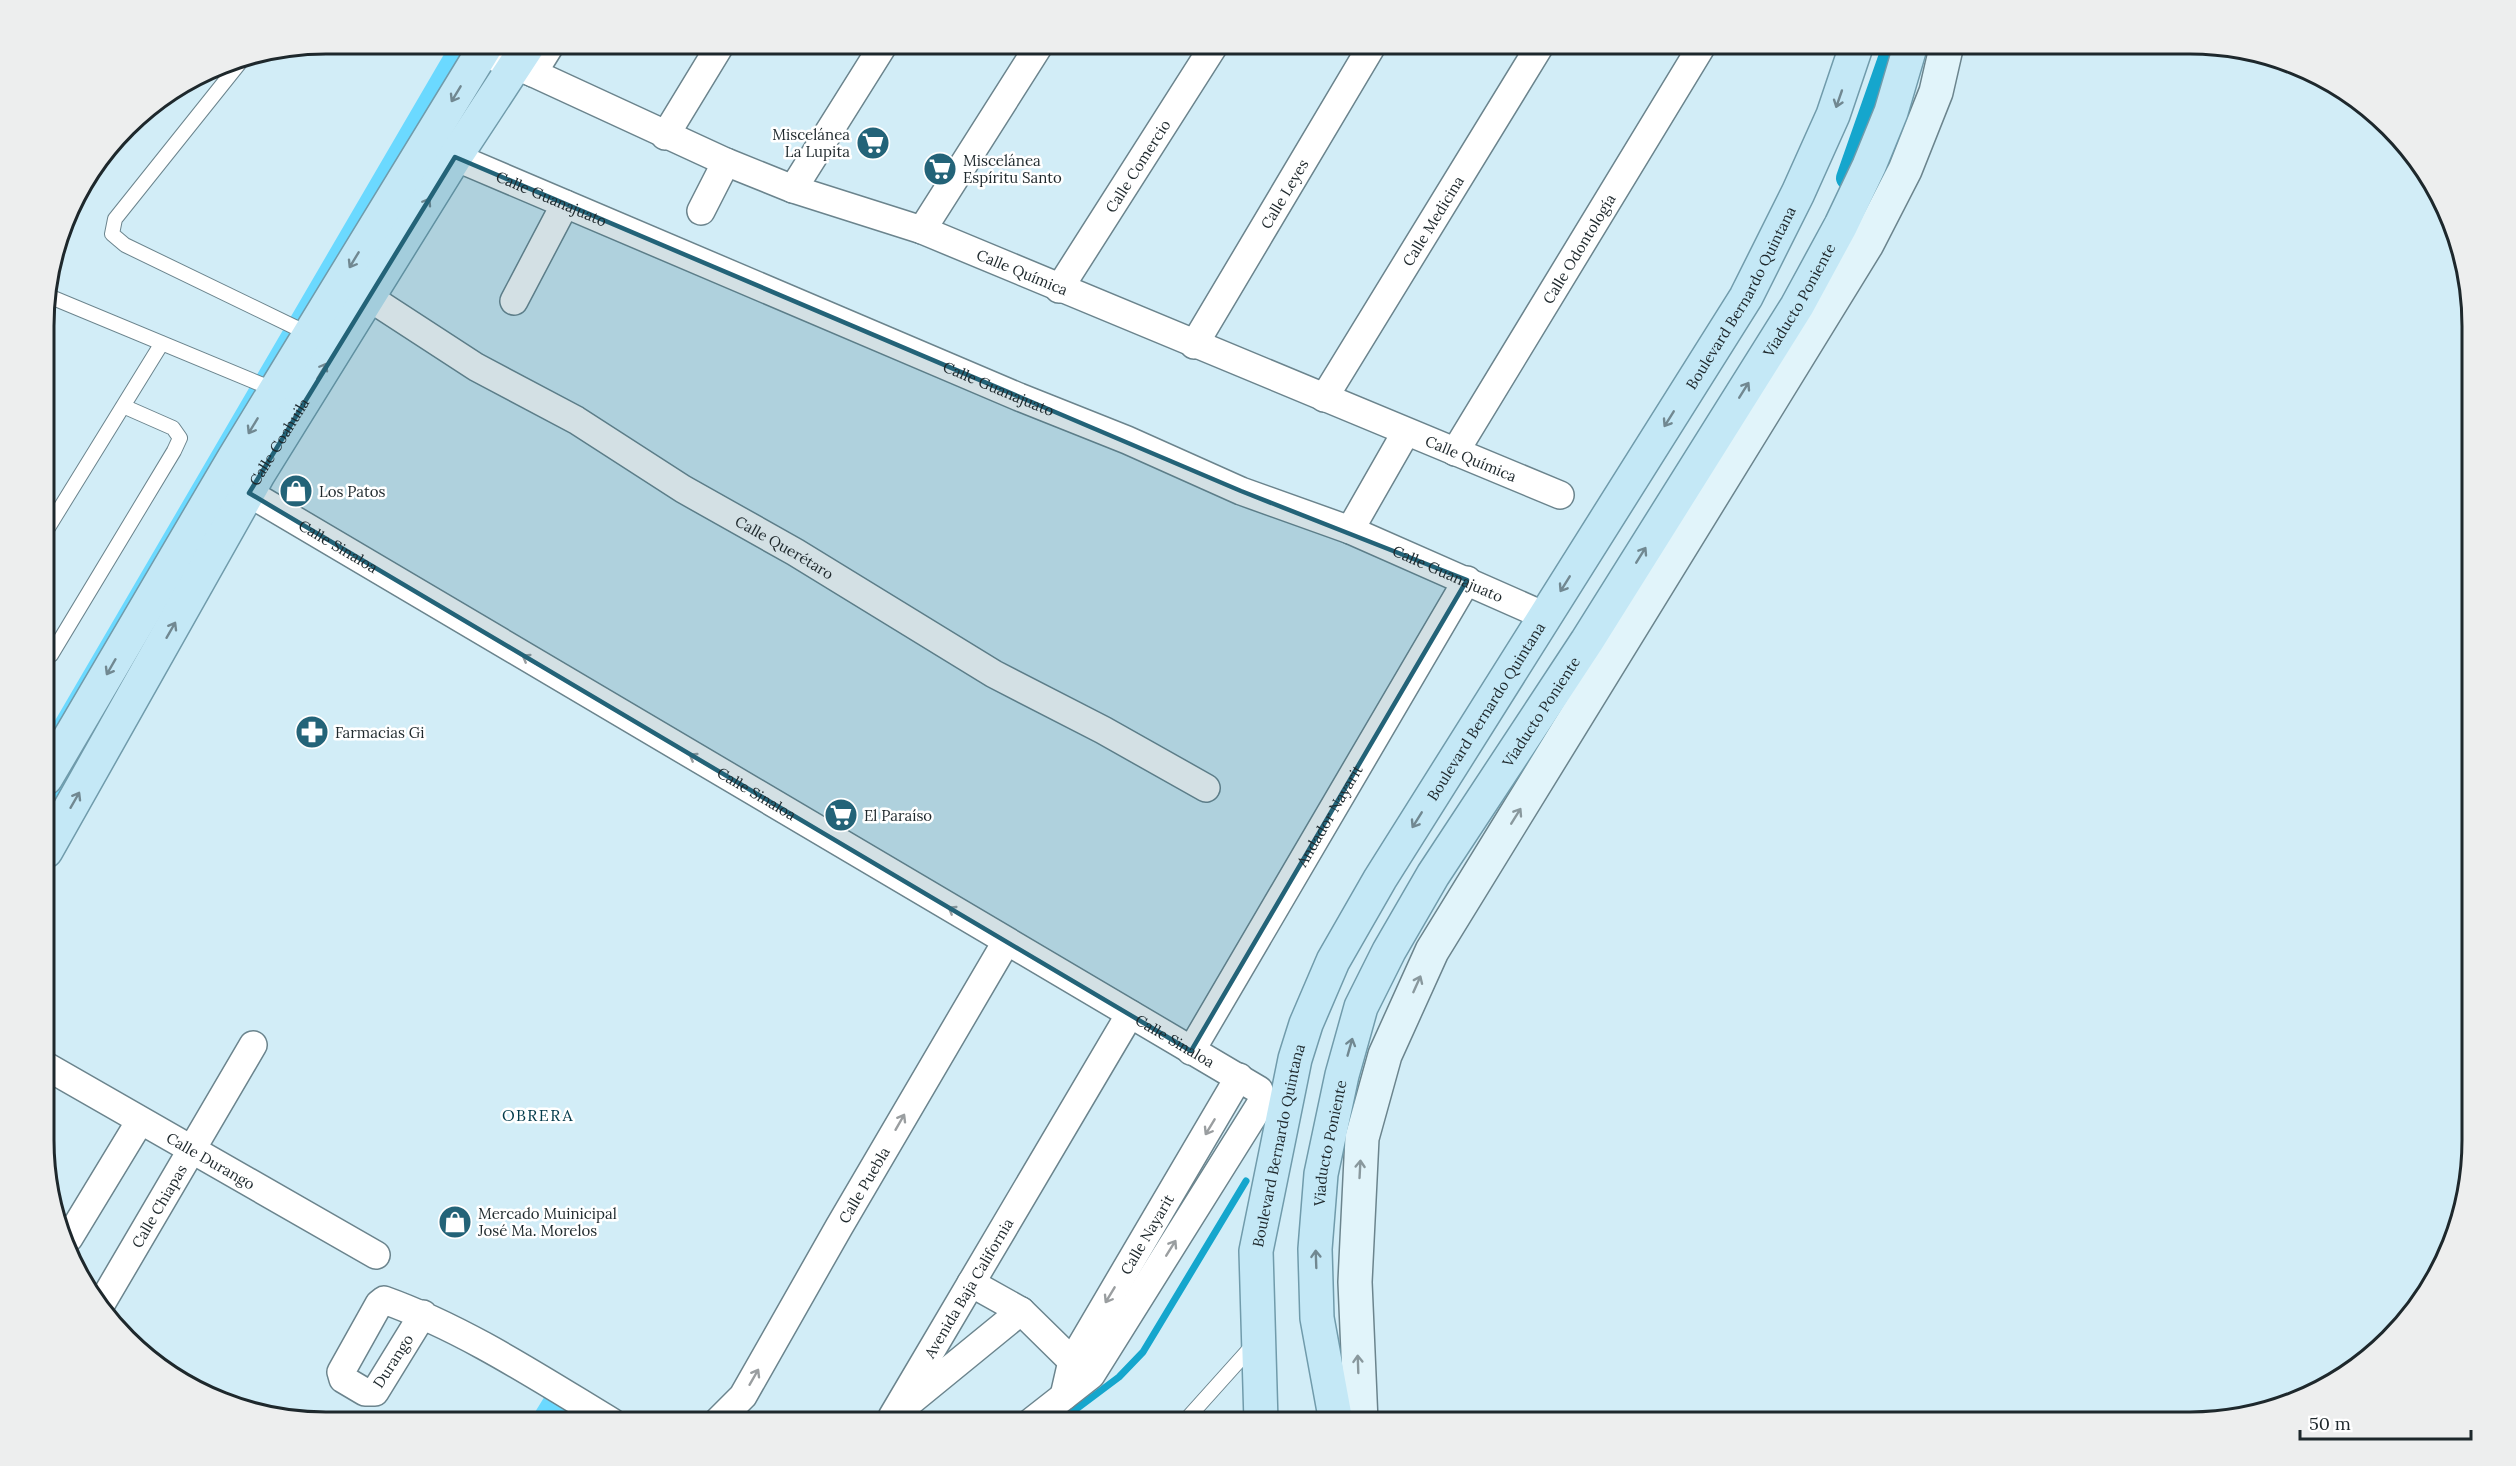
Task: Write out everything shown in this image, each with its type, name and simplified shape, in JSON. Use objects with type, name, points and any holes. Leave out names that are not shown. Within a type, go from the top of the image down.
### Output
[{"type":"main road","name":"Calle Coahuila","points":[[54,764],[275,390],[480,54]]},
{"type":"main road","name":"Boulevard Bernardo Quintana","points":[[1259,1412],[1256,1251],[1295,1059],[1306,1024],[1333,961],[1380,879],[1746,297],[1798,193],[1833,115],[1854,54]]},
{"type":"main road","name":"Viaducto Poniente","points":[[1334,1412],[1317,1318],[1315,1249],[1321,1174],[1342,1075],[1361,1007],[1389,951],[1433,875],[1587,640],[1797,306],[1841,225],[1869,166],[1891,112],[1908,54]]},
{"type":"main road","name":"Calle Coahuila","points":[[54,837],[249,493],[353,320],[370,298],[455,157],[526,61]]},
{"type":"street","name":"Calle Química","points":[[503,54],[526,61],[665,136],[726,162],[793,189],[922,230],[1059,289],[1560,495]]},
{"type":"street","points":[[665,136],[714,54]]},
{"type":"street","points":[[793,189],[878,54]]},
{"type":"street","points":[[922,230],[1034,54]]},
{"type":"street","name":"Calle Comercio","points":[[1059,289],[1209,54]]},
{"type":"street","name":"Calle Leyes","points":[[1194,345],[1366,54]]},
{"type":"street","name":"Calle Medicina","points":[[1324,398],[1535,54]]},
{"type":"street","name":"Calle Odontología","points":[[1455,452],[1697,54]]},
{"type":"street","points":[[1360,1412],[1354,1282],[1362,1138],[1385,1055],[1432,951],[1867,244],[1905,170],[1936,92],[1945,54]]},
{"type":"street","name":"Calle Guanajuato","points":[[455,157],[1019,397],[1126,440],[1241,491],[1350,530],[1545,616]]},
{"type":"street","points":[[701,211],[726,162]]},
{"type":"street","points":[[514,300],[566,204]]},
{"type":"street","name":"Calle Querétaro","points":[[370,298],[476,366],[576,420],[683,489],[795,552],[994,674],[1103,730],[1206,788]]},
{"type":"street","points":[[1350,530],[1406,432]]},
{"type":"street","name":"Calle Sinaloa","points":[[249,493],[1006,942],[1256,1087],[1261,1094]]},
{"type":"street","name":"Andador Nayarit","points":[[1191,1051],[1467,580]]},
{"type":"street","name":"Calle Puebla","points":[[727,1412],[743,1396],[1006,942]]},
{"type":"street","name":"Avenida Baja California","points":[[896,1412],[1130,1014]]},
{"type":"street","name":"Calle Chiapas","points":[[105,1298],[253,1045]]},
{"type":"street","name":"Calle Durango","points":[[54,1071],[376,1255]]},
{"type":"street","name":"Calle Nayarit","points":[[1044,1412],[1064,1396],[1081,1368],[1239,1077]]},
{"type":"street","name":"Calle Nayarit","points":[[1081,1368],[1260,1105],[1261,1094]]},
{"type":"street","points":[[71,1235],[140,1121]]},
{"type":"street","points":[[971,1283],[1021,1311],[1081,1368]]},
{"type":"street","name":"Durango","points":[[383,1300],[423,1314],[378,1388],[369,1393],[343,1379],[341,1372],[383,1300]]},
{"type":"street","name":"Avenida Baja California","points":[[899,1412],[1021,1311]]},
{"type":"street","points":[[423,1314],[470,1338],[595,1412]]},
{"type":"lane","points":[[234,70],[115,219],[112,234],[125,245],[309,334]]},
{"type":"lane","points":[[55,300],[275,390]]},
{"type":"lane","points":[[54,518],[162,343]]},
{"type":"lane","points":[[54,650],[180,438],[173,428],[123,406]]},
{"type":"lane","points":[[1193,1412],[1257,1340]]},
{"type":"highlighted area","points":[[455,157],[1241,491],[1467,580],[1191,1051],[249,493]]},
{"type":"shaded area","points":[[444,54],[506,54],[54,824],[54,722]]},
{"type":"shaded area","points":[[551,1386],[601,1412],[535,1412]]},
{"type":"waterway","points":[[1848,178],[1891,54]]},
{"type":"waterway","points":[[1072,1412],[1119,1377],[1143,1352],[1246,1181]]},
{"type":"place","name":"Miscelánea La Lupita","points":[[873,143]]},
{"type":"place","name":"Miscelánea Espíritu Santo","points":[[940,169]]},
{"type":"place","name":"Los Patos","points":[[296,491]]},
{"type":"place","name":"Farmacias Gi","points":[[312,732]]},
{"type":"place","name":"El Paraíso","points":[[841,815]]},
{"type":"place","name":"Mercado Muinicipal José Ma. Morelos","points":[[455,1222]]},
{"type":"district","name":"OBRERA","points":[[538,1115]]}]
